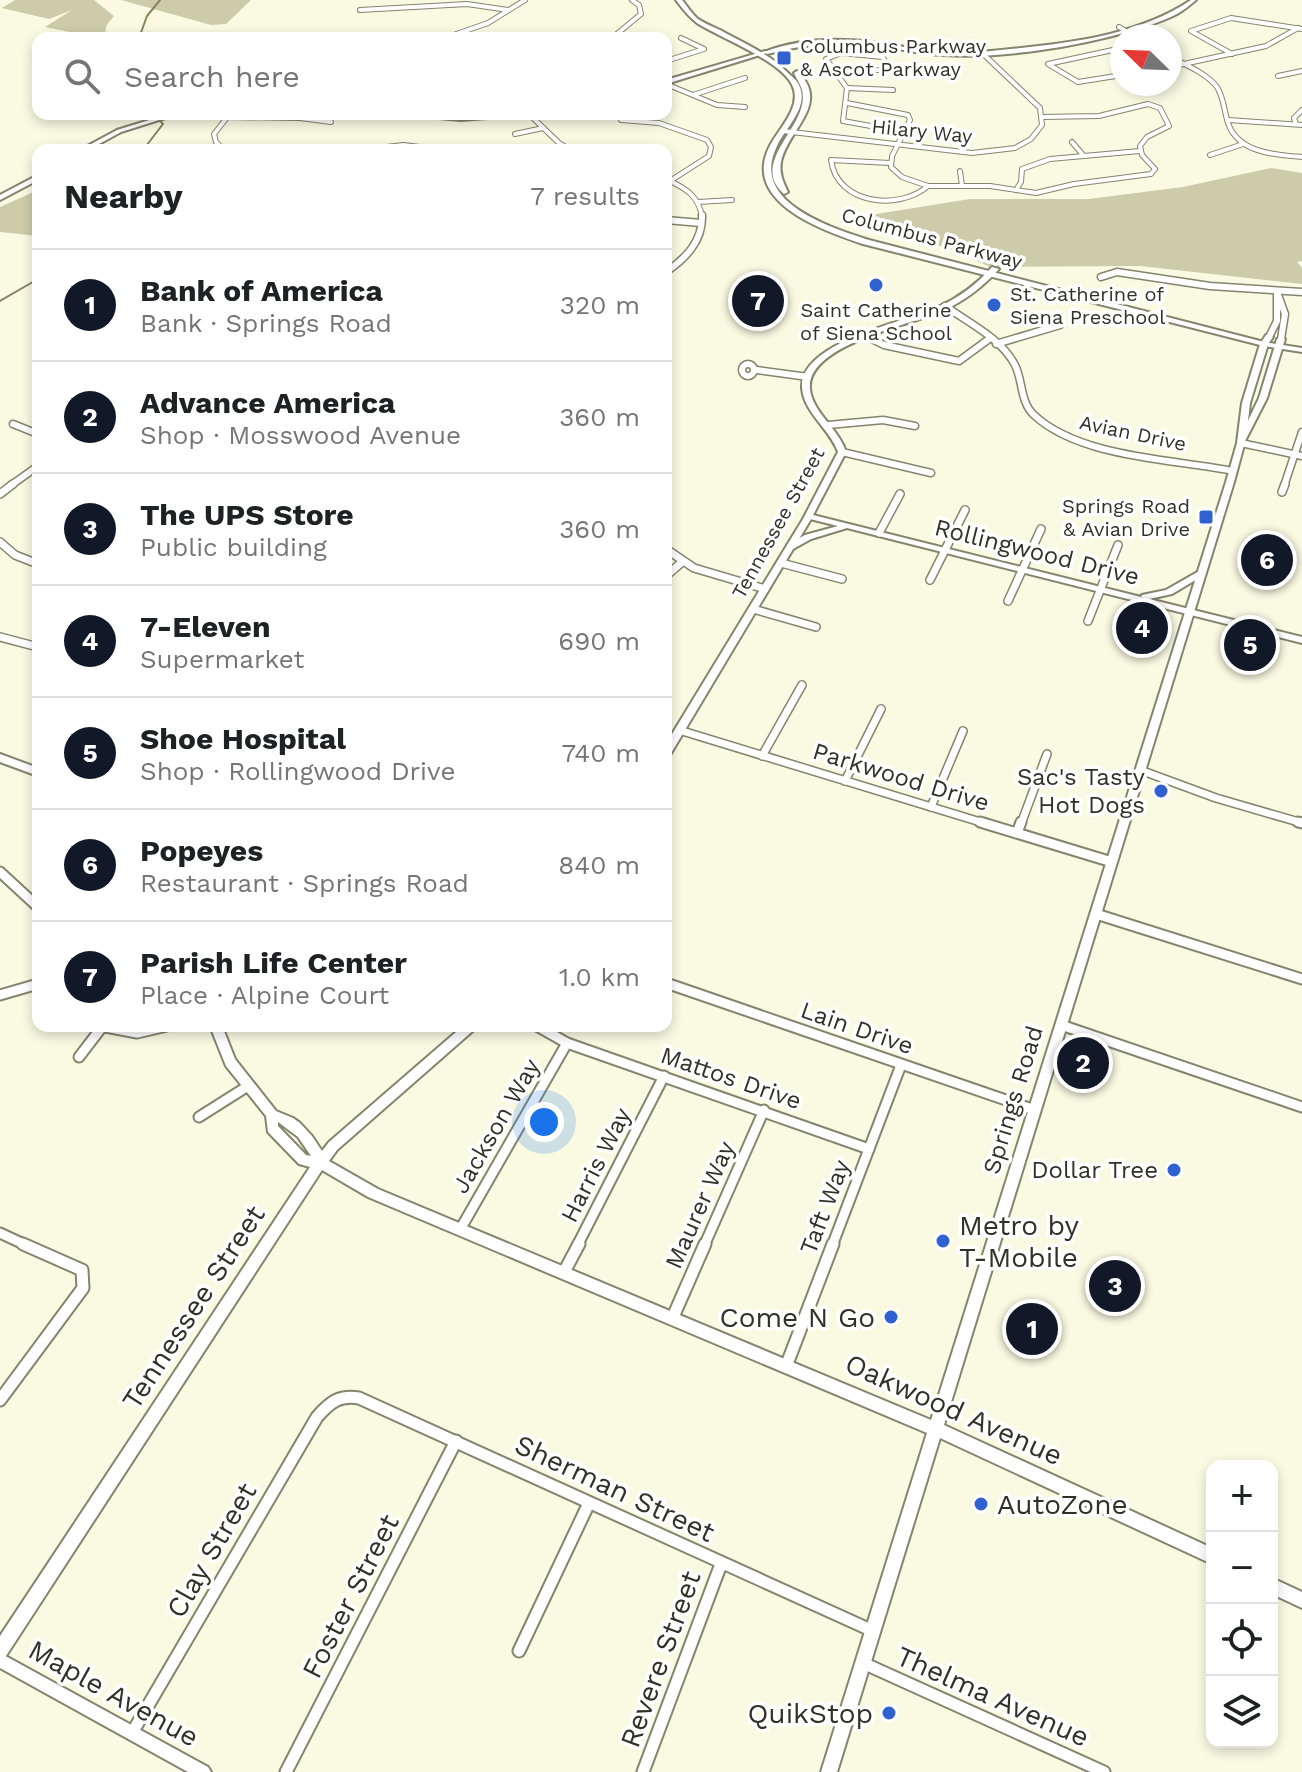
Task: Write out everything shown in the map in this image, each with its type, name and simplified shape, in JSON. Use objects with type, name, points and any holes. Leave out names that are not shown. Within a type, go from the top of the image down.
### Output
[{"type":"main road","name":"Columbus Parkway","points":[[679,0],[696,20],[760,52]]},
{"type":"main road","name":"Columbus Parkway","points":[[689,0],[711,22],[782,68],[799,92],[788,131],[765,165],[767,180],[784,203],[803,217],[866,242],[1302,350]]},
{"type":"main road","points":[[672,79],[760,52]]},
{"type":"main road","points":[[82,144],[109,129],[140,120]]},
{"type":"main road","points":[[94,144],[143,120]]},
{"type":"main road","points":[[0,201],[32,181]]},
{"type":"main road","points":[[0,201],[32,188]]},
{"type":"main road","points":[[808,377],[827,354],[871,339],[945,306],[971,292],[993,272]]},
{"type":"main road","name":"Springs Road","points":[[829,1772],[1233,471],[1241,443],[1246,403],[1267,340]]},
{"type":"main road","name":"Columbus Parkway","points":[[1280,343],[1302,343]]},
{"type":"main road","name":"Springs Road","points":[[1241,443],[1263,398],[1280,343]]},
{"type":"main road","name":"Tennessee Street","points":[[672,742],[809,516],[842,452],[836,435],[808,397],[808,377]]},
{"type":"main road","points":[[0,758],[32,770]]},
{"type":"main road","name":"Oakwood Avenue","points":[[218,1032],[230,1062],[272,1115],[272,1128],[303,1160],[321,1163],[373,1193],[787,1364],[1206,1553]]},
{"type":"main road","name":"Tennessee Street","points":[[0,1650],[333,1146],[464,1032]]},
{"type":"main road","points":[[1278,1589],[1302,1600]]},
{"type":"street","points":[[464,32],[477,28],[525,0]]},
{"type":"street","points":[[615,32],[641,14],[639,5],[632,0]]},
{"type":"street","points":[[1141,24],[1175,15],[1193,1]]},
{"type":"street","points":[[360,10],[468,2],[508,10]]},
{"type":"street","points":[[1232,54],[1191,31],[1231,18],[1300,29]]},
{"type":"street","points":[[1184,65],[1266,46],[1300,29]]},
{"type":"street","points":[[760,52],[800,40],[843,38],[934,50],[981,52],[1110,31]]},
{"type":"street","points":[[672,59],[704,49],[681,38]]},
{"type":"street","points":[[1110,51],[1048,64],[1078,82],[1110,77]]},
{"type":"street","points":[[981,52],[1037,103],[1042,117],[1099,116],[1143,105],[1156,105],[1163,111],[1169,126],[1143,140],[1140,151]]},
{"type":"street","points":[[838,71],[876,71],[887,66],[885,59],[875,54],[841,53],[826,57],[847,88],[843,121],[904,132]]},
{"type":"street","points":[[1184,65],[1214,84],[1221,95],[1234,137],[1243,144],[1268,152],[1302,157]]},
{"type":"street","points":[[1278,76],[1302,71]]},
{"type":"street","points":[[692,96],[745,78]]},
{"type":"street","points":[[672,84],[692,96],[724,107],[745,107]]},
{"type":"street","points":[[847,88],[893,90]]},
{"type":"street","points":[[847,103],[905,113],[910,120],[890,163]]},
{"type":"street","points":[[1299,124],[1294,118],[1302,110]]},
{"type":"street","name":"Hilary Way","points":[[788,131],[960,153],[998,151],[1033,138],[1042,125],[1042,117]]},
{"type":"street","points":[[218,144],[214,134],[225,120]]},
{"type":"street","points":[[259,127],[261,120]]},
{"type":"street","points":[[296,120],[331,122]]},
{"type":"street","points":[[535,120],[563,144]]},
{"type":"street","points":[[621,120],[659,123],[707,140],[711,147],[709,156],[672,179]]},
{"type":"street","points":[[1228,120],[1299,124]]},
{"type":"street","points":[[515,134],[543,128]]},
{"type":"street","points":[[1072,142],[1083,155]]},
{"type":"street","points":[[1210,155],[1243,144]]},
{"type":"street","points":[[1016,190],[1024,166],[1039,161],[1140,151]]},
{"type":"street","points":[[928,186],[904,201],[879,201],[847,187],[835,177],[830,167],[831,160],[890,163],[902,177],[928,186],[1043,193],[1074,184],[1153,173],[1155,169],[1140,151]]},
{"type":"street","points":[[960,171],[962,186]]},
{"type":"street","points":[[672,182],[687,188],[698,202],[701,223],[697,246],[672,268]]},
{"type":"street","points":[[698,202],[732,200]]},
{"type":"street","points":[[672,221],[701,223]]},
{"type":"street","points":[[672,265],[676,266]]},
{"type":"street","points":[[1101,277],[1125,273],[1210,286],[1302,292]]},
{"type":"street","name":"Springs Road","points":[[1267,340],[1275,332],[1277,292]]},
{"type":"street","name":"Springs Road","points":[[1277,292],[1286,315],[1280,343]]},
{"type":"street","name":"Avian Drive","points":[[945,306],[993,341],[1015,365],[1027,407],[1056,431],[1098,446],[1233,471]]},
{"type":"street","points":[[871,339],[884,345],[959,361],[967,357],[977,342],[1060,325]]},
{"type":"street","points":[[757,370],[808,377]]},
{"type":"street","points":[[828,425],[883,420],[915,426]]},
{"type":"street","points":[[13,424],[32,432]]},
{"type":"street","points":[[1282,492],[1292,454],[1302,432]]},
{"type":"street","points":[[1241,443],[1302,456]]},
{"type":"street","points":[[842,452],[931,473]]},
{"type":"street","points":[[0,494],[32,470]]},
{"type":"street","points":[[879,533],[900,494]]},
{"type":"street","points":[[930,580],[965,510]]},
{"type":"street","name":"Rollingwood Drive","points":[[809,516],[1302,640]]},
{"type":"street","points":[[790,547],[808,537],[846,526]]},
{"type":"street","points":[[1008,601],[1041,529]]},
{"type":"street","points":[[0,542],[15,555],[32,562]]},
{"type":"street","points":[[1088,621],[1118,545]]},
{"type":"street","points":[[672,554],[682,562],[711,574],[765,589]]},
{"type":"street","points":[[672,571],[682,562]]},
{"type":"street","points":[[781,563],[842,579]]},
{"type":"street","points":[[1136,598],[1169,592],[1201,573]]},
{"type":"street","points":[[753,609],[816,627]]},
{"type":"street","points":[[0,637],[32,645]]},
{"type":"street","points":[[762,756],[802,685]]},
{"type":"street","points":[[845,781],[881,709]]},
{"type":"street","name":"Parkwood Drive","points":[[679,730],[1112,862]]},
{"type":"street","points":[[931,807],[963,731]]},
{"type":"street","points":[[1017,833],[1047,754]]},
{"type":"street","points":[[1140,770],[1216,798],[1302,823]]},
{"type":"street","points":[[0,872],[32,901]]},
{"type":"street","points":[[1096,914],[1302,979]]},
{"type":"street","name":"Lain Drive","points":[[672,985],[1035,1110]]},
{"type":"street","points":[[0,995],[32,986]]},
{"type":"street","points":[[1061,1025],[1302,1107]]},
{"type":"street","points":[[79,1057],[97,1032]]},
{"type":"street","name":"Mattos Drive","points":[[548,1032],[567,1043],[869,1149]]},
{"type":"street","name":"Jackson Way","points":[[461,1228],[567,1043]]},
{"type":"street","name":"Taft Way","points":[[787,1364],[901,1065]]},
{"type":"street","name":"Harris Way","points":[[564,1272],[664,1076]]},
{"type":"street","points":[[199,1117],[248,1086]]},
{"type":"street","name":"Maurer Way","points":[[673,1317],[764,1110]]},
{"type":"street","points":[[0,1233],[82,1270],[84,1277],[83,1288],[0,1400]]},
{"type":"street","name":"Sherman Street","points":[[337,1397],[359,1398],[873,1631]]},
{"type":"street","name":"Clay Street","points":[[132,1733],[317,1417],[337,1397]]},
{"type":"street","name":"Foster Street","points":[[286,1772],[456,1441]]},
{"type":"street","points":[[519,1651],[589,1503]]},
{"type":"street","name":"Revere Street","points":[[643,1772],[721,1564]]},
{"type":"street","name":"Maple Avenue","points":[[0,1660],[203,1772]]},
{"type":"street","name":"Thelma Avenue","points":[[863,1663],[1104,1772]]},
{"type":"green space","points":[[15,0],[94,0],[114,16],[105,32],[70,32],[45,27],[72,10],[49,19],[2,8]]},
{"type":"green space","points":[[121,0],[251,0],[226,24],[211,25]]},
{"type":"green space","points":[[1271,168],[1302,173],[1302,261],[1297,262],[1302,268],[1302,284],[1140,266],[990,267],[949,248],[878,232],[864,216],[970,199],[1089,199],[1183,187]]},
{"type":"green space","points":[[32,193],[32,235],[0,232],[0,207]]},
{"type":"waterway","points":[[141,32],[147,16],[160,0]]},
{"type":"waterway","points":[[148,144],[163,124],[159,120]]},
{"type":"waterway","points":[[0,301],[32,282]]},
{"type":"place","name":"Columbus Parkway & Ascot Parkway","points":[[784,58]]},
{"type":"place","name":"Saint Catherine of Siena School","points":[[876,285]]},
{"type":"place","name":"Parish Life Center","points":[[758,301]]},
{"type":"place","name":"St. Catherine of Siena Preschool","points":[[994,305]]},
{"type":"place","name":"Springs Road & Avian Drive","points":[[1206,517]]},
{"type":"place","name":"Popeyes","points":[[1267,560]]},
{"type":"place","name":"7-Eleven","points":[[1142,628]]},
{"type":"place","name":"Shoe Hospital","points":[[1250,645]]},
{"type":"place","name":"Sac's Tasty Hot Dogs","points":[[1161,791]]},
{"type":"place","name":"Advance America","points":[[1083,1063]]},
{"type":"place","name":"Dollar Tree","points":[[1174,1170]]},
{"type":"place","name":"Metro by T-Mobile","points":[[943,1241]]},
{"type":"place","name":"The UPS Store","points":[[1115,1286]]},
{"type":"place","name":"Come N Go","points":[[891,1317]]},
{"type":"place","name":"Bank of America","points":[[1032,1329]]},
{"type":"place","name":"AutoZone","points":[[981,1504]]},
{"type":"place","name":"QuikStop","points":[[889,1713]]}]
